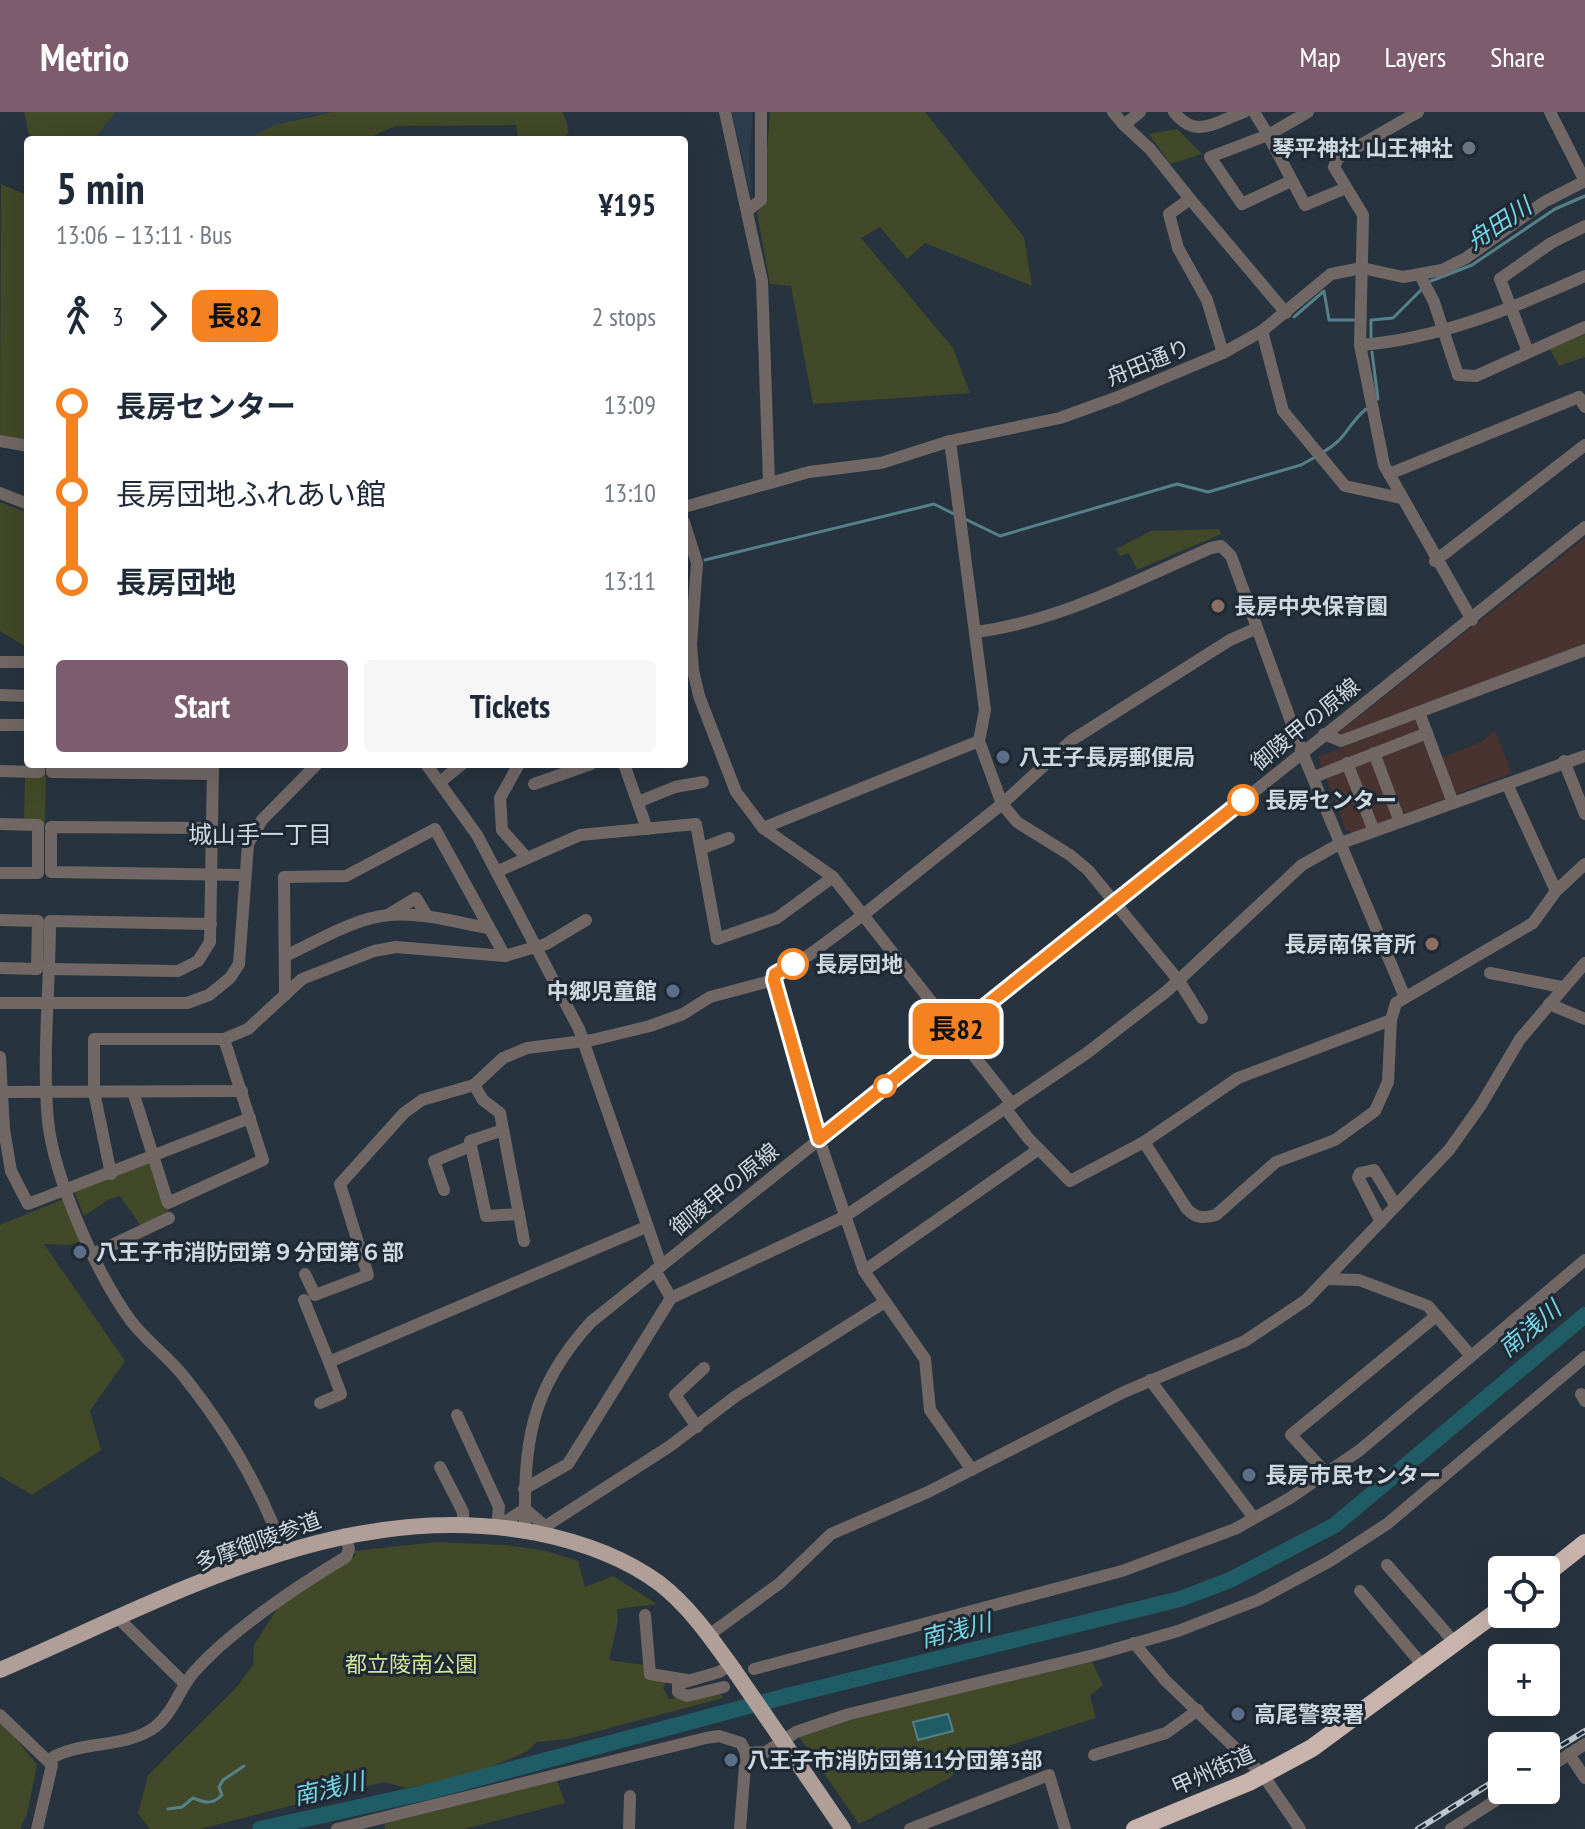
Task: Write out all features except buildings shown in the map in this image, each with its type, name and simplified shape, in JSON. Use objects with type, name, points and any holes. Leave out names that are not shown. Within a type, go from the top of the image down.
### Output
[{"type":"highway","points":[[1560,1563],[1585,1543]]},
{"type":"highway","name":"甲州街道","points":[[1135,1829],[1263,1775],[1327,1738],[1488,1618]]},
{"type":"main road","name":"多摩御陵参道","points":[[0,1670],[283,1550],[345,1534],[404,1526],[463,1525],[546,1531],[611,1554],[676,1597],[709,1635],[843,1829]]},
{"type":"street","points":[[725,112],[748,210],[766,319],[769,483]]},
{"type":"street","points":[[748,210],[761,200],[761,112]]},
{"type":"street","points":[[1113,112],[1150,149],[1286,313]]},
{"type":"street","points":[[1124,125],[1140,112]]},
{"type":"street","points":[[1174,112],[1184,125],[1195,129],[1244,112]]},
{"type":"street","points":[[1254,112],[1305,205],[1346,188]]},
{"type":"street","points":[[1334,167],[1338,158],[1418,112]]},
{"type":"street","points":[[1550,112],[1585,181]]},
{"type":"street","points":[[1291,181],[1242,204],[1210,157],[1268,135],[1307,115]]},
{"type":"street","points":[[1327,153],[1363,215],[1360,345],[1364,375],[1389,474],[1435,561],[1472,620]]},
{"type":"street","name":"舟田通り","points":[[688,506],[829,468],[881,463],[950,441],[1060,418],[1223,353],[1262,331],[1331,274],[1362,268],[1403,277],[1420,275],[1466,258],[1544,202],[1585,181]]},
{"type":"street","points":[[1190,199],[1169,214],[1178,248],[1207,300],[1223,353]]},
{"type":"street","points":[[1528,352],[1500,279],[1551,243],[1585,226]]},
{"type":"street","points":[[1420,275],[1444,330],[1458,375],[1476,376],[1585,327]]},
{"type":"street","points":[[1360,345],[1400,342],[1444,330],[1510,309],[1585,276]]},
{"type":"street","points":[[1262,331],[1283,411],[1345,486],[1401,498]]},
{"type":"street","points":[[1389,474],[1579,397],[1585,407]]},
{"type":"street","points":[[0,441],[24,445]]},
{"type":"street","points":[[950,441],[985,710],[979,741],[1002,804],[1017,822],[1088,870],[1179,981],[1202,1018]]},
{"type":"street","points":[[1435,561],[1585,445]]},
{"type":"street","points":[[0,493],[24,502]]},
{"type":"street","name":"御陵甲の原線","points":[[525,1530],[524,1489],[532,1419],[553,1369],[591,1322],[1585,527]]},
{"type":"street","points":[[976,632],[1021,626],[1058,615],[1221,546],[1231,556],[1302,752],[1404,995]]},
{"type":"street","points":[[690,564],[689,618],[699,696],[736,792],[763,828],[833,877],[955,1030],[1039,1149],[1070,1181],[1144,1142],[1238,1078],[1391,1020]]},
{"type":"street","points":[[972,1470],[930,1410],[925,1359],[864,1271],[819,1139],[774,980],[775,974],[809,955],[863,915],[1002,804],[1072,740],[1230,640],[1255,629]]},
{"type":"street","points":[[1324,734],[1341,741],[1583,651],[1585,665]]},
{"type":"street","points":[[0,662],[24,662]]},
{"type":"street","points":[[0,695],[24,696]]},
{"type":"street","points":[[1419,712],[1453,803]]},
{"type":"street","points":[[0,725],[24,725]]},
{"type":"street","points":[[1314,777],[1427,733]]},
{"type":"street","points":[[763,828],[979,741]]},
{"type":"street","points":[[1374,753],[1400,822]]},
{"type":"street","points":[[524,1489],[568,1464],[671,1298],[844,1217],[1127,1025],[1179,981],[1302,865],[1341,843],[1585,756]]},
{"type":"street","points":[[1564,761],[1585,814]]},
{"type":"street","points":[[1347,763],[1374,831]]},
{"type":"street","points":[[0,771],[39,772],[39,768]]},
{"type":"street","points":[[50,969],[188,969],[208,949],[213,769],[52,772],[52,768]]},
{"type":"street","points":[[0,1003],[176,1004],[209,995],[230,978],[239,964],[248,844],[262,820],[310,768]]},
{"type":"street","points":[[429,768],[498,871],[584,1041],[658,1268],[671,1298]]},
{"type":"street","points":[[440,782],[457,768]]},
{"type":"street","points":[[517,768],[500,798],[502,830],[526,857]]},
{"type":"street","points":[[534,784],[580,768]]},
{"type":"street","points":[[625,768],[647,829]]},
{"type":"street","points":[[638,802],[675,787],[703,782]]},
{"type":"street","points":[[1507,784],[1556,891]]},
{"type":"street","points":[[0,824],[38,825],[38,873],[0,873]]},
{"type":"street","points":[[498,871],[580,835],[696,824],[717,939],[777,918],[833,877]]},
{"type":"street","points":[[212,828],[51,827],[51,872],[244,875]]},
{"type":"street","points":[[285,995],[284,877],[346,876],[435,829],[505,956]]},
{"type":"street","points":[[702,848],[729,838]]},
{"type":"street","points":[[1144,1142],[1193,1216],[1216,1215],[1276,1162],[1335,1140],[1375,1111],[1388,1082],[1391,1020],[1396,1003],[1404,995],[1533,923],[1556,891],[1585,864]]},
{"type":"street","points":[[285,956],[367,920],[388,915],[427,916],[488,928]]},
{"type":"street","points":[[0,920],[38,921],[37,969],[0,968]]},
{"type":"street","points":[[111,1174],[94,1092],[94,1039],[224,1039],[248,1029],[302,979],[374,951],[396,947],[505,956],[538,947],[586,920]]},
{"type":"street","points":[[211,924],[50,921],[48,1121],[67,1191],[93,1254],[131,1320],[184,1375],[238,1449],[267,1506],[283,1550]]},
{"type":"street","points":[[709,1635],[780,1583],[831,1534],[972,1470],[1150,1380],[1259,1333],[1306,1300],[1465,1130],[1512,1051],[1585,963]]},
{"type":"street","points":[[1490,973],[1562,987]]},
{"type":"street","points":[[305,1274],[315,1295],[368,1275],[340,1184],[342,1178],[404,1113],[422,1100],[474,1085],[503,1058],[527,1048],[584,1041],[650,1026],[683,1014],[710,997],[774,980]]},
{"type":"street","points":[[1549,1004],[1585,1019]]},
{"type":"street","points":[[133,1092],[168,1203],[263,1160],[224,1039]]},
{"type":"street","points":[[0,1057],[4,1129],[11,1171],[28,1204],[250,1118]]},
{"type":"street","points":[[474,1085],[483,1100],[500,1113],[524,1241]]},
{"type":"street","points":[[3,1092],[242,1091]]},
{"type":"street","points":[[464,1126],[471,1143],[486,1216],[519,1214]]},
{"type":"street","points":[[444,1190],[434,1161],[503,1130]]},
{"type":"street","points":[[864,1271],[1039,1149]]},
{"type":"street","points":[[1381,1222],[1358,1177],[1360,1173],[1374,1170],[1396,1206]]},
{"type":"street","points":[[93,1254],[169,1218]]},
{"type":"street","points":[[329,1362],[646,1227]]},
{"type":"street","points":[[754,1669],[1142,1565],[1254,1518],[1360,1450],[1585,1260]]},
{"type":"street","points":[[1327,1279],[1359,1280],[1399,1292],[1428,1306],[1471,1356]]},
{"type":"street","points":[[304,1300],[341,1394],[320,1403]]},
{"type":"street","points":[[497,1527],[525,1509],[546,1531],[557,1519],[697,1427],[736,1396],[885,1302]]},
{"type":"street","points":[[1327,1474],[1291,1435],[1436,1316]]},
{"type":"street","points":[[746,1753],[766,1752],[780,1738],[849,1714],[1134,1643],[1228,1614],[1330,1561],[1406,1509],[1585,1357]]},
{"type":"street","points":[[697,1427],[675,1395],[704,1368]]},
{"type":"street","points":[[1150,1380],[1254,1518]]},
{"type":"street","points":[[456,1415],[499,1507],[497,1527]]},
{"type":"street","points":[[440,1467],[463,1512],[463,1525]]},
{"type":"street","points":[[557,1519],[567,1539]]},
{"type":"street","points":[[0,1715],[41,1756],[50,1759],[130,1738],[151,1729],[173,1708],[195,1670],[296,1587],[346,1557],[349,1549],[345,1534]]},
{"type":"street","points":[[1387,1565],[1455,1643]]},
{"type":"street","points":[[1360,1591],[1424,1667]]},
{"type":"street","points":[[645,1615],[650,1674],[688,1680]]},
{"type":"street","points":[[119,1619],[185,1684]]},
{"type":"street","points":[[1134,1643],[1145,1659],[1263,1775],[1300,1829]]},
{"type":"street","points":[[724,1687],[681,1695],[678,1692],[678,1684],[732,1667]]},
{"type":"street","points":[[1094,1755],[1166,1733],[1198,1710]]},
{"type":"street","points":[[337,1829],[706,1738],[737,1741],[746,1753],[740,1829]]},
{"type":"street","points":[[1560,1760],[1585,1744]]},
{"type":"street","points":[[1569,1754],[1585,1778]]},
{"type":"street","points":[[37,1829],[52,1778],[50,1759]]},
{"type":"street","points":[[910,1829],[1049,1775],[1065,1829]]},
{"type":"street","points":[[629,1829],[630,1796]]},
{"type":"street","points":[[1452,1829],[1490,1804]]},
{"type":"shaded area","points":[[116,112],[332,112],[297,119],[256,136],[96,136]]},
{"type":"shaded area","points":[[732,112],[753,112],[749,162],[752,200]]},
{"type":"shaded area","points":[[1585,538],[1585,647],[1341,739],[1337,734]]},
{"type":"shaded area","points":[[1415,719],[1441,758],[1481,742],[1495,731],[1512,773],[1354,833],[1346,830],[1318,757]]},
{"type":"shaded area","points":[[948,1714],[953,1731],[918,1740],[913,1722]]},
{"type":"green space","points":[[24,112],[116,112],[96,136],[29,134]]},
{"type":"green space","points":[[332,112],[563,112],[569,130],[567,136],[518,136],[516,125],[395,126],[373,136],[254,136],[275,125]]},
{"type":"green space","points":[[770,112],[925,112],[1024,237],[1032,286],[925,243],[907,259],[880,227],[861,238],[953,348],[970,393],[813,404],[791,286],[770,284],[757,213],[763,203]]},
{"type":"green space","points":[[1177,129],[1202,154],[1170,164],[1149,134]]},
{"type":"green space","points":[[1,184],[24,194],[24,445],[0,441]]},
{"type":"green space","points":[[1585,334],[1585,357],[1559,366],[1550,349]]},
{"type":"green space","points":[[0,502],[24,511],[24,646],[0,631]]},
{"type":"green space","points":[[1219,529],[1221,534],[1137,570],[1129,553],[1120,556],[1116,549],[1151,531]]},
{"type":"green space","points":[[25,772],[46,773],[45,825],[24,825]]},
{"type":"green space","points":[[151,1157],[168,1203],[169,1218],[144,1230],[120,1196],[84,1216],[73,1188]]},
{"type":"green space","points":[[66,1198],[82,1241],[69,1245],[44,1244],[125,1361],[90,1411],[101,1450],[32,1495],[0,1476],[0,1225]]},
{"type":"green space","name":"都立陵南公園","points":[[437,1542],[506,1545],[546,1551],[578,1561],[585,1587],[613,1576],[657,1604],[617,1609],[618,1621],[609,1660],[644,1665],[667,1680],[663,1688],[669,1699],[719,1692],[723,1698],[568,1739],[537,1742],[526,1752],[467,1777],[406,1788],[384,1782],[200,1829],[150,1829],[138,1814],[148,1775],[236,1688],[253,1665],[254,1645],[278,1607],[299,1590],[355,1556],[354,1551]]},
{"type":"green space","points":[[1091,1659],[1103,1685],[1090,1696],[1096,1718],[976,1756],[963,1762],[950,1778],[859,1824],[799,1737],[841,1721]]},
{"type":"green space","points":[[0,1718],[37,1765],[27,1814],[20,1829],[0,1829]]},
{"type":"green space","points":[[557,1780],[565,1803],[464,1829],[385,1829],[384,1823]]},
{"type":"waterway","name":"舟田川","points":[[1431,281],[1472,265],[1555,209],[1585,196]]},
{"type":"waterway","points":[[1371,338],[1371,320],[1393,318],[1423,288]]},
{"type":"waterway","points":[[1294,317],[1324,291],[1329,320],[1356,320]]},
{"type":"waterway","points":[[1372,352],[1378,399]]},
{"type":"waterway","points":[[1323,452],[1337,442],[1366,409]]},
{"type":"waterway","points":[[963,518],[1000,536],[1177,484],[1208,492],[1301,465],[1317,456]]},
{"type":"waterway","points":[[705,560],[934,504],[956,515]]},
{"type":"waterway","name":"南浅川","points":[[260,1829],[427,1792],[783,1697],[1180,1599],[1230,1580],[1335,1525],[1585,1315]]},
{"type":"waterway","points":[[168,1809],[182,1807],[193,1798],[212,1802],[222,1795],[219,1787],[223,1780],[244,1766]]},
{"type":"railway","points":[[1560,1746],[1585,1731]]},
{"type":"railway","points":[[1418,1829],[1488,1785]]},
{"type":"bus line","name":"長82","points":[[793,964],[775,974],[774,980],[819,1139],[1243,800]]},
{"type":"place","name":"琴平神社 山王神社","points":[[1469,148]]},
{"type":"place","name":"長房中央保育園","points":[[1218,606]]},
{"type":"place","name":"八王子長房郵便局","points":[[1003,757]]},
{"type":"place","name":"長房センター","points":[[1243,800]]},
{"type":"place","name":"長房南保育所","points":[[1432,944]]},
{"type":"place","name":"長房団地","points":[[793,964]]},
{"type":"place","name":"中郷児童館","points":[[673,991]]},
{"type":"place","name":"八王子市消防団第９分団第６部","points":[[80,1252]]},
{"type":"place","name":"長房市民センター","points":[[1249,1475]]},
{"type":"place","name":"高尾警察署","points":[[1238,1714]]},
{"type":"place","name":"八王子市消防団第11分団第3部","points":[[731,1760]]},
{"type":"district","name":"城山手一丁目","points":[[260,835]]}]
